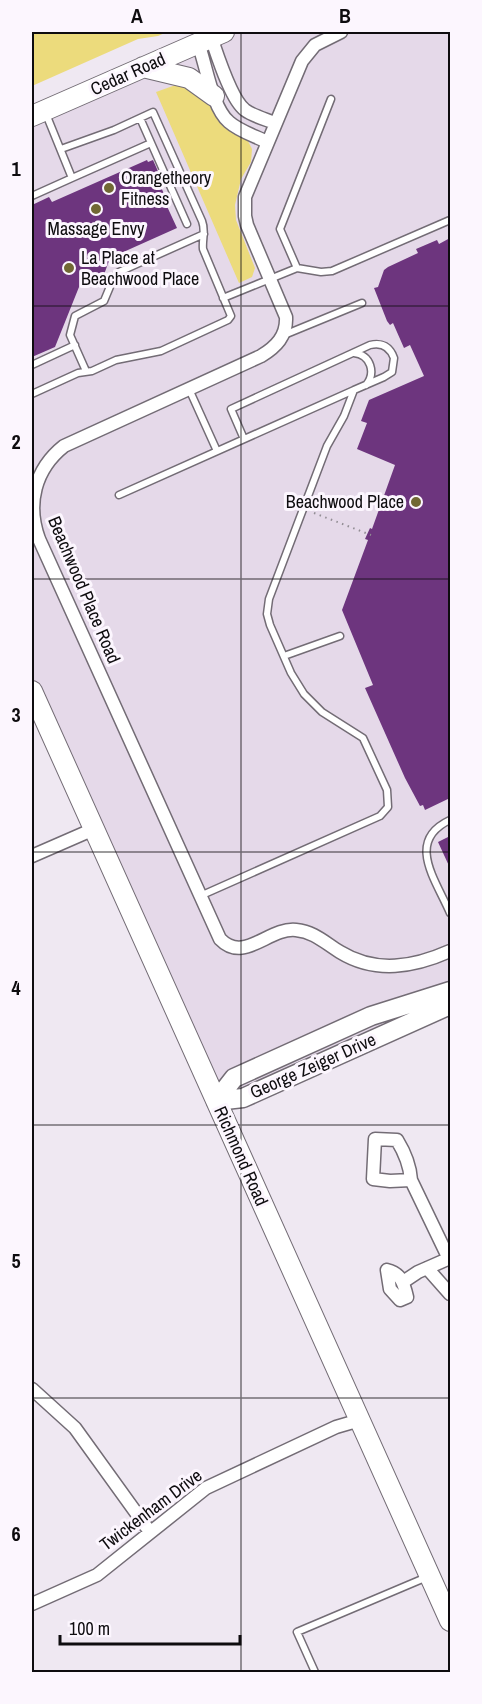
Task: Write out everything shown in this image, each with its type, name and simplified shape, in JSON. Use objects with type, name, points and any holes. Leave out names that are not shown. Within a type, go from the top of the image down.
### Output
[{"type":"main road","name":"Cedar Road","points":[[38,113],[211,37]]},
{"type":"main road","points":[[143,67],[189,78],[214,96]]},
{"type":"main road","name":"Richmond Road","points":[[32,691],[450,1621]]},
{"type":"street","points":[[283,335],[286,317],[247,225],[244,204],[248,188],[297,71],[308,52],[322,40],[341,32]]},
{"type":"street","points":[[211,37],[225,75],[240,106],[247,112],[275,123]]},
{"type":"street","points":[[211,37],[214,96],[224,117],[229,123],[267,142]]},
{"type":"street","name":"Beachwood Place Road","points":[[283,335],[275,347],[261,356],[64,446],[56,452],[41,472],[32,504],[33,517],[39,539],[220,939],[235,949],[248,947],[281,932],[292,930],[316,935],[350,957],[380,966],[412,964],[450,951]]},
{"type":"street","points":[[32,856],[94,829]]},
{"type":"street","name":"George Zeiger Drive","points":[[216,1101],[234,1078],[371,1017],[450,991]]},
{"type":"street","name":"George Zeiger Drive","points":[[216,1101],[243,1098],[450,1005]]},
{"type":"street","points":[[403,1282],[427,1268],[450,1259],[411,1180]]},
{"type":"street","points":[[427,1268],[450,1294]]},
{"type":"street","points":[[32,1389],[75,1428],[150,1532]]},
{"type":"street","name":"Twickenham Drive","points":[[32,1604],[97,1575],[206,1488],[336,1427],[360,1420]]},
{"type":"lane","points":[[297,268],[280,229],[331,99]]},
{"type":"lane","points":[[32,394],[78,373],[123,358],[161,351],[228,320],[231,316],[203,249],[202,221],[153,112],[61,148]]},
{"type":"lane","points":[[38,113],[61,148],[72,178]]},
{"type":"lane","points":[[140,118],[187,224]]},
{"type":"lane","points":[[32,196],[151,143]]},
{"type":"lane","points":[[223,298],[297,268],[321,272],[332,271],[450,220]]},
{"type":"lane","points":[[86,371],[70,333],[75,316],[101,304],[107,297],[117,273],[204,234]]},
{"type":"lane","points":[[283,335],[362,303]]},
{"type":"lane","points":[[119,495],[354,390],[391,373],[394,358],[388,349],[378,344],[370,345],[231,409],[244,439]]},
{"type":"lane","points":[[32,365],[75,345]]},
{"type":"lane","points":[[354,353],[362,354],[369,363],[371,374],[365,385]]},
{"type":"lane","points":[[189,388],[217,451]]},
{"type":"lane","points":[[200,896],[380,816],[388,807],[387,790],[363,738],[313,704],[295,681],[268,620],[269,599],[327,446],[344,416],[354,390]]},
{"type":"lane","points":[[284,656],[340,636]]},
{"type":"lane","points":[[450,820],[435,828],[426,846],[428,862],[450,913]]},
{"type":"lane","points":[[315,1672],[297,1632],[430,1576]]},
{"type":"path","points":[[314,513],[371,535]]},
{"type":"shaded area","points":[[32,32],[167,32],[138,39],[32,86]]},
{"type":"shaded area","points":[[224,32],[450,32],[450,1005],[216,1101],[32,691],[32,116]]},
{"type":"shaded area","points":[[184,82],[209,97],[218,118],[248,141],[252,149],[251,162],[241,179],[235,205],[236,220],[255,268],[252,277],[239,283],[156,92]]},
{"type":"building","name":"La Place at Beachwood Place","points":[[147,160],[148,162],[153,160],[164,185],[161,187],[167,201],[165,202],[177,228],[110,258],[101,283],[83,277],[55,347],[32,357],[32,205],[49,197],[52,202]]},
{"type":"building","name":"Beachwood Place","points":[[450,238],[450,798],[425,810],[423,805],[420,806],[405,778],[365,688],[373,685],[342,610],[368,540],[365,539],[370,528],[372,529],[395,465],[357,449],[367,423],[361,421],[369,400],[424,376],[410,345],[404,348],[393,323],[390,325],[387,321],[374,288],[378,287],[384,270],[388,267],[418,253],[416,249],[437,240],[439,244]]},
{"type":"building","points":[[450,836],[450,868],[438,842]]},
{"type":"place","name":"Orangetheory Fitness","points":[[109,188]]},
{"type":"place","name":"Massage Envy","points":[[96,209]]},
{"type":"place","name":"La Place at Beachwood Place","points":[[69,268]]},
{"type":"place","name":"Beachwood Place","points":[[416,502]]}]
